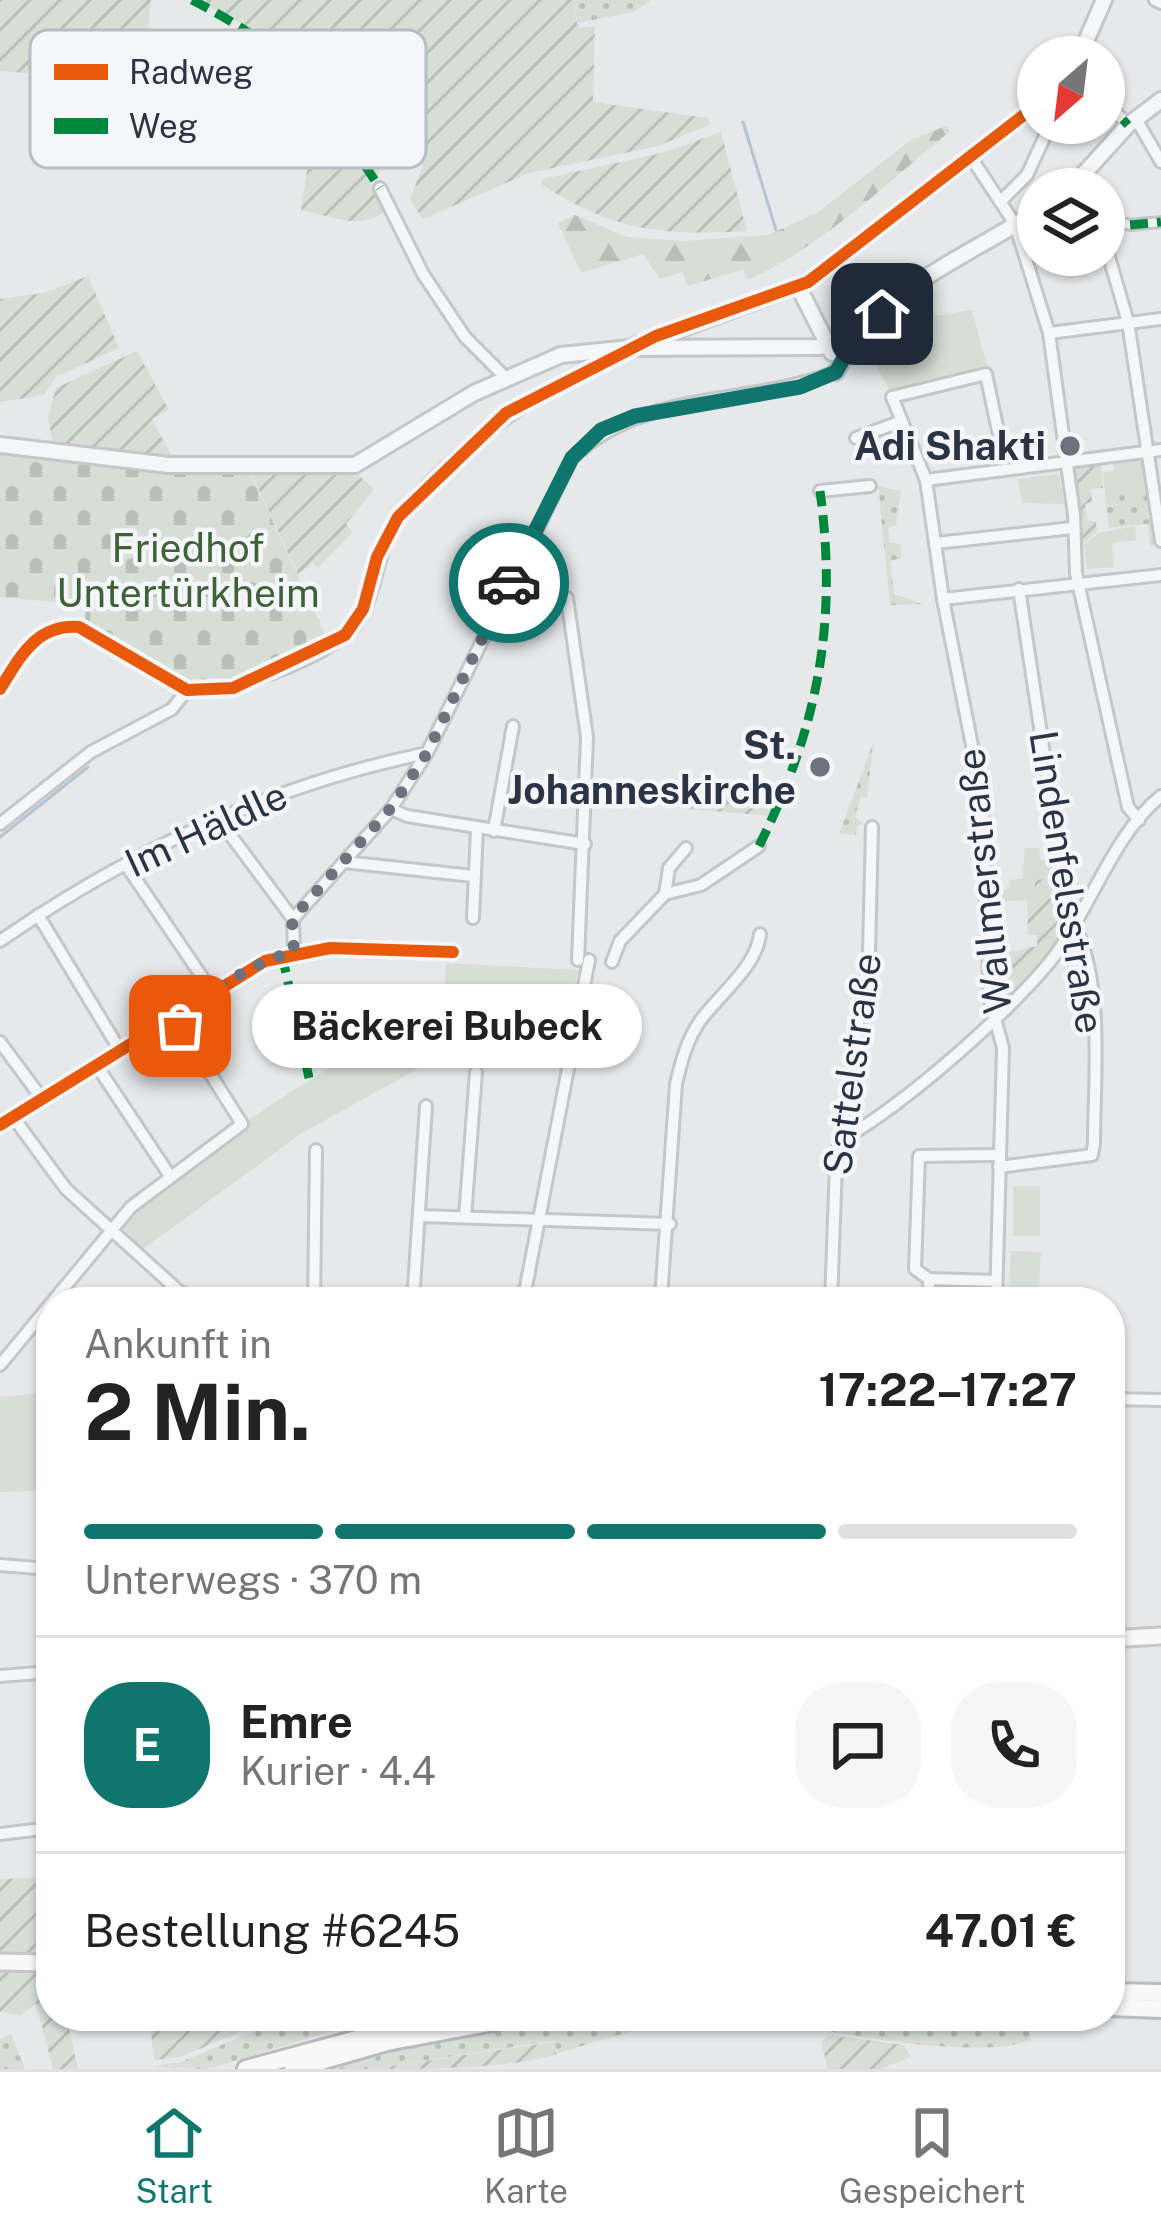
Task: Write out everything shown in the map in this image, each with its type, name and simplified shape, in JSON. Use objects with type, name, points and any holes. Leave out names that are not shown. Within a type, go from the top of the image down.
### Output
[{"type":"highway","points":[[1125,1993],[1161,1994]]},
{"type":"highway","points":[[1125,2007],[1161,2008]]},
{"type":"highway","points":[[246,2069],[387,2031]]},
{"type":"highway","points":[[293,2069],[445,2031]]},
{"type":"main road","points":[[1125,1638],[1161,1636]]},
{"type":"main road","points":[[0,1962],[36,1963]]},
{"type":"street","points":[[1088,36],[1104,0]]},
{"type":"street","points":[[1088,168],[1127,122],[1161,100]]},
{"type":"street","points":[[0,689],[40,634],[64,626],[79,627],[187,690],[233,688],[345,635],[363,609],[387,534],[410,503],[506,413],[567,378],[679,326],[799,288],[1017,120]]},
{"type":"street","points":[[1127,122],[1161,162]]},
{"type":"street","points":[[1001,201],[1027,175],[1041,144]]},
{"type":"street","points":[[970,157],[1015,224],[1048,333],[1081,581],[1128,807],[1139,820]]},
{"type":"street","points":[[380,188],[424,274],[465,338],[505,377]]},
{"type":"street","points":[[1125,224],[1161,222]]},
{"type":"street","points":[[292,919],[391,808],[427,753],[572,458],[601,430],[635,416],[800,387],[836,372],[853,341],[943,267],[1015,224]]},
{"type":"street","points":[[1115,276],[1155,450],[1161,542]]},
{"type":"street","points":[[799,288],[830,346],[836,372]]},
{"type":"street","points":[[1048,333],[1161,320]]},
{"type":"street","points":[[678,348],[673,336],[679,326]]},
{"type":"street","points":[[0,445],[169,465],[355,465],[505,377],[561,355],[630,348],[830,346],[853,341]]},
{"type":"street","points":[[567,378],[589,352]]},
{"type":"street","points":[[561,355],[569,368],[567,378]]},
{"type":"street","name":"Wallmerstraße","points":[[997,1287],[1003,1048],[990,1000],[982,796],[943,599],[926,480],[892,397],[986,374],[998,431]]},
{"type":"street","points":[[856,438],[902,421]]},
{"type":"street","points":[[926,480],[1155,450]]},
{"type":"street","points":[[820,491],[870,486]]},
{"type":"street","points":[[936,543],[1072,528]]},
{"type":"street","points":[[943,599],[1161,574]]},
{"type":"street","name":"Lindenfelsstraße","points":[[999,1161],[1092,1155],[1091,1004],[1076,924],[1068,912],[1019,589]]},
{"type":"street","points":[[526,1287],[584,960],[587,736],[567,598]]},
{"type":"street","points":[[0,824],[91,752],[172,710],[187,690]]},
{"type":"street","points":[[494,831],[514,726]]},
{"type":"street","name":"Im Häldle","points":[[0,941],[126,865],[217,818],[344,770],[427,753]]},
{"type":"street","points":[[840,1140],[996,1019],[1040,975],[1139,820],[1161,796]]},
{"type":"street","points":[[391,808],[477,829],[585,844]]},
{"type":"street","points":[[217,818],[292,919],[294,952]]},
{"type":"street","name":"Sattelstraße","points":[[832,1287],[840,1140],[869,953],[872,827]]},
{"type":"street","points":[[473,918],[477,829]]},
{"type":"street","points":[[664,894],[701,885],[759,846]]},
{"type":"street","points":[[612,962],[620,941],[664,894],[669,868],[686,848]]},
{"type":"street","points":[[344,862],[473,876]]},
{"type":"street","points":[[126,865],[212,993]]},
{"type":"street","points":[[38,915],[121,1052]]},
{"type":"street","points":[[662,1287],[676,1084],[683,1056],[698,1024],[756,952],[760,934]]},
{"type":"street","points":[[173,1287],[65,1189],[6,1121],[265,961],[294,952],[360,946],[453,952]]},
{"type":"street","points":[[64,1287],[144,1194],[242,1124],[176,1018]]},
{"type":"street","points":[[0,1042],[43,1100]]},
{"type":"street","points":[[97,1066],[170,1176]]},
{"type":"street","points":[[465,1216],[476,1072]]},
{"type":"street","points":[[414,1287],[426,1106]]},
{"type":"street","points":[[314,1287],[316,1150]]},
{"type":"street","points":[[997,1281],[929,1280],[915,1269],[920,1156],[999,1161]]},
{"type":"street","points":[[420,1216],[670,1224]]},
{"type":"street","points":[[929,1280],[929,1287]]},
{"type":"street","points":[[0,1365],[36,1321]]},
{"type":"street","points":[[1125,1400],[1161,1400]]},
{"type":"street","points":[[0,1565],[36,1568]]},
{"type":"street","points":[[0,1676],[36,1673]]},
{"type":"street","points":[[0,1834],[36,1830]]},
{"type":"green space","points":[[0,0],[151,0],[148,30],[30,30],[30,73],[0,71]]},
{"type":"green space","points":[[197,0],[573,0],[578,28],[595,26],[593,102],[707,118],[711,124],[658,146],[529,173],[423,219],[410,200],[422,168],[426,168],[426,30],[253,30]]},
{"type":"green space","points":[[573,0],[652,0],[633,12],[578,23]]},
{"type":"green space","points":[[946,126],[950,131],[854,212],[802,250],[748,280],[743,269],[688,286],[682,272],[660,279],[643,254],[581,273],[558,223],[575,215],[627,237],[683,241],[768,235],[817,213],[911,140]]},
{"type":"green space","points":[[721,132],[747,231],[639,227],[591,212],[541,184],[543,179],[666,152]]},
{"type":"green space","points":[[307,168],[361,168],[387,209],[358,221],[301,210]]},
{"type":"green space","points":[[88,276],[119,348],[56,377],[44,395],[0,402],[0,299],[44,293]]},
{"type":"green space","points":[[930,305],[935,316],[972,310],[988,370],[891,393],[871,355]]},
{"type":"green space","points":[[898,313],[905,324],[871,355],[861,346]]},
{"type":"green space","points":[[137,351],[169,410],[152,419],[172,457],[53,445],[48,417],[56,388]]},
{"type":"green space","name":"Friedhof Untertürkheim","points":[[0,451],[183,472],[250,473],[327,638],[218,688],[200,686],[85,623],[86,605],[0,597]]},
{"type":"green space","points":[[1143,459],[1147,489],[1117,493],[1118,504],[1106,506],[1103,472],[1114,471],[1114,462]]},
{"type":"green space","points":[[1101,464],[1103,488],[1091,489],[1092,502],[1085,504],[1088,521],[1096,521],[1097,532],[1083,543],[1071,467]]},
{"type":"green space","points":[[251,473],[356,473],[374,489],[346,524],[353,532],[318,568],[313,563],[298,574]]},
{"type":"green space","points":[[1059,474],[1064,504],[1022,503],[1018,479]]},
{"type":"green space","points":[[878,486],[901,491],[896,525],[888,528],[890,543],[900,544],[902,558],[890,561],[894,594],[923,604],[890,605]]},
{"type":"green space","points":[[1147,489],[1156,546],[1150,546],[1148,524],[1109,528],[1106,506],[1118,505],[1117,493]]},
{"type":"green space","points":[[1135,526],[1136,540],[1112,543],[1114,567],[1087,569],[1084,544],[1098,533]]},
{"type":"green space","points":[[873,744],[867,798],[861,796],[855,817],[864,824],[857,825],[856,835],[839,834]]},
{"type":"green space","points":[[681,782],[781,786],[770,816],[678,808]]},
{"type":"green space","points":[[1025,848],[1039,848],[1040,860],[1056,860],[1058,878],[1035,900],[995,901],[994,890],[1009,889],[1009,880],[1022,879]]},
{"type":"green space","points":[[1058,878],[1063,934],[1049,957],[1004,1001],[996,943],[1005,943],[1006,953],[1037,946],[1037,935],[1028,935],[1027,900],[1035,899],[1035,880]]},
{"type":"green space","points":[[446,963],[578,970],[568,1024],[496,1016],[473,1020],[468,1041],[302,1133],[143,1249],[120,1226],[131,1207],[243,1124],[360,1050],[443,1008]]},
{"type":"green space","points":[[1013,1186],[1040,1186],[1040,1236],[1013,1236]]},
{"type":"green space","points":[[1011,1251],[1041,1252],[1039,1287],[1009,1287]]},
{"type":"green space","points":[[36,1393],[36,1491],[0,1492],[0,1397]]},
{"type":"green space","points":[[36,1878],[36,1952],[0,1952],[0,1879]]},
{"type":"green space","points":[[0,1966],[36,1967],[36,2003],[21,2015],[0,2012]]},
{"type":"green space","points":[[43,2031],[69,2031],[78,2069],[53,2069]]},
{"type":"green space","points":[[151,2031],[243,2031],[180,2057],[154,2060]]},
{"type":"green space","points":[[254,2031],[332,2031],[209,2069],[149,2067],[181,2062]]},
{"type":"green space","points":[[496,2031],[632,2031],[558,2053],[553,2041],[367,2069],[322,2069]]},
{"type":"green space","points":[[829,2031],[1030,2031],[1030,2040],[972,2048]]},
{"type":"green space","points":[[11,2034],[25,2069],[0,2069],[0,2039]]},
{"type":"green space","points":[[829,2035],[904,2045],[911,2057],[880,2069],[828,2069],[821,2042]]},
{"type":"green space","points":[[553,2042],[557,2054],[515,2063],[370,2069]]},
{"type":"waterway","points":[[743,122],[776,230]]},
{"type":"waterway","points":[[0,837],[88,767]]},
{"type":"marked path","points":[[192,0],[244,30]]},
{"type":"marked path","points":[[1125,122],[1128,125]]},
{"type":"marked path","points":[[366,168],[380,188]]},
{"type":"marked path","points":[[1125,224],[1161,222]]},
{"type":"marked path","points":[[759,846],[796,759],[818,673],[826,585],[820,491]]},
{"type":"marked path","points":[[282,955],[309,1078]]},
{"type":"cycle path","points":[[0,689],[31,645],[64,627],[79,627],[187,690],[233,688],[345,635],[363,609],[377,557],[398,517],[506,413],[656,336],[808,282],[1017,120]]},
{"type":"cycle path","points":[[0,1125],[265,961],[330,948],[453,952]]},
{"type":"way so far","points":[[180,1026],[176,1018],[247,970],[294,952],[292,919],[391,808],[427,753],[509,583]]},
{"type":"place","name":"Adi Shakti","points":[[1070,446]]},
{"type":"place","name":"St. Johanneskirche","points":[[820,767]]},
{"type":"place","name":"Bäckerei Bubeck","points":[[180,1026]]},
{"type":"route","points":[[509,583],[572,458],[601,430],[635,416],[800,387],[836,372],[853,341],[882,314]]}]
